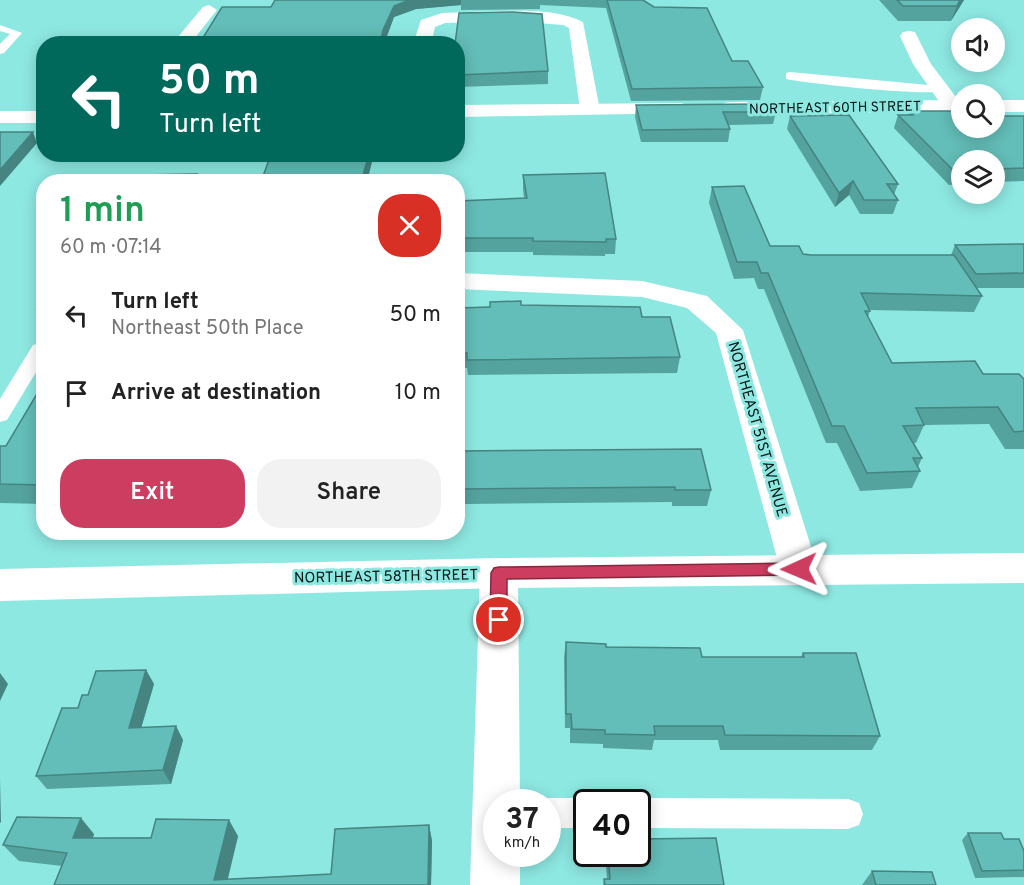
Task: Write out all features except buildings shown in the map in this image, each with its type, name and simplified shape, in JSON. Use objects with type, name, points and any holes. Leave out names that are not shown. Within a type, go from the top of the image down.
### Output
[{"type":"street","points":[[187,36],[209,10]]},
{"type":"street","points":[[424,36],[426,27],[432,21],[461,17],[549,16],[568,19],[577,26],[590,110]]},
{"type":"street","points":[[909,36],[922,67],[951,101]]},
{"type":"street","name":"NORTHEAST 60TH STREET","points":[[465,111],[703,108],[951,101]]},
{"type":"street","points":[[1005,106],[1024,106]]},
{"type":"street","points":[[0,117],[36,117]]},
{"type":"street","name":"NORTHEAST 51ST AVENUE","points":[[465,281],[642,289],[697,302],[729,330],[799,569]]},
{"type":"street","name":"NORTHEAST 58TH STREET","points":[[0,585],[499,573],[1024,568]]},
{"type":"street","points":[[496,789],[499,573]]},
{"type":"street","points":[[495,867],[495,885]]},
{"type":"lane","points":[[0,28],[17,33],[0,51]]},
{"type":"lane","points":[[790,76],[900,88],[951,101]]},
{"type":"lane","points":[[0,415],[36,356]]},
{"type":"lane","points":[[651,813],[848,814]]},
{"type":"route","points":[[499,620],[499,573],[799,569]]}]
